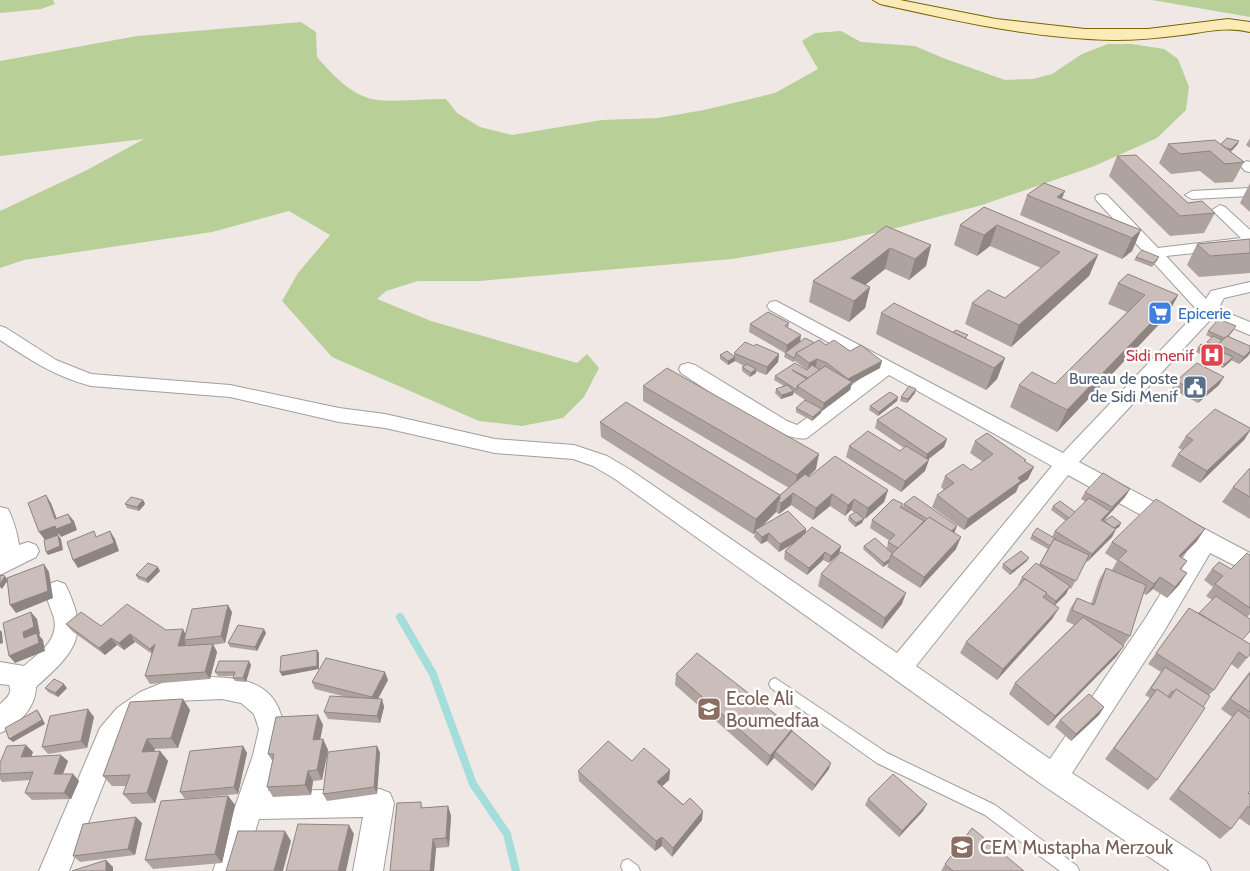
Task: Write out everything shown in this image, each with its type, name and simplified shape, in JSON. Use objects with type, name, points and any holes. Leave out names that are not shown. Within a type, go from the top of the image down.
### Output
[{"type":"main road","points":[[880,0],[941,14],[1056,31],[1114,35],[1206,27],[1226,23],[1250,26]]},
{"type":"main road","points":[[1162,31],[1213,17],[1229,16],[1250,21]]},
{"type":"street","points":[[1192,195],[1250,192]]},
{"type":"street","points":[[1102,198],[1208,311],[1250,329]]},
{"type":"street","points":[[1220,210],[1250,238]]},
{"type":"street","points":[[1154,253],[1250,242]]},
{"type":"street","points":[[900,668],[1066,463],[1208,311],[1217,294],[1250,287]]},
{"type":"street","points":[[776,306],[1250,564]]},
{"type":"street","points":[[0,332],[49,364],[76,376],[91,380],[146,386],[230,391],[339,415],[386,421],[495,446],[574,452],[600,461],[622,474],[1054,777],[1196,871]]},
{"type":"street","points":[[688,369],[780,426],[800,433],[888,367]]},
{"type":"street","points":[[0,515],[6,530],[12,559]]},
{"type":"street","points":[[1054,777],[1154,626],[1206,540]]},
{"type":"street","points":[[0,721],[17,705],[24,694],[11,678],[57,649],[67,634],[66,617],[57,591]]},
{"type":"street","points":[[54,871],[109,738],[126,716],[149,700],[174,690],[222,688],[248,692],[265,707],[272,728],[266,755],[228,871]]},
{"type":"street","points":[[249,806],[380,803],[368,871]]},
{"type":"lane","points":[[776,684],[882,758],[990,810],[1072,871]]},
{"type":"green space","points":[[0,0],[53,0],[55,4],[41,9],[0,13]]},
{"type":"green space","points":[[1152,0],[1250,0],[1250,17]]},
{"type":"green space","points":[[301,22],[316,32],[317,57],[348,88],[361,95],[388,101],[446,99],[457,113],[480,127],[512,135],[602,120],[658,118],[704,110],[775,93],[818,69],[802,41],[815,33],[841,31],[861,42],[915,46],[1005,80],[1033,79],[1052,74],[1082,54],[1108,44],[1132,44],[1164,49],[1178,59],[1189,87],[1186,110],[1157,138],[1092,167],[982,205],[900,227],[840,241],[732,259],[479,281],[418,281],[386,291],[377,299],[431,321],[577,363],[587,354],[599,368],[584,397],[563,418],[522,426],[479,421],[332,357],[282,301],[298,273],[330,235],[289,211],[212,232],[24,260],[0,268],[0,211],[87,170],[144,139],[0,156],[0,61],[137,36]]},
{"type":"building","points":[[1227,138],[1239,141],[1231,149],[1226,148],[1221,144]]},
{"type":"building","points":[[1215,140],[1244,162],[1225,164],[1210,151],[1180,154],[1168,144]]},
{"type":"building","points":[[1136,155],[1188,203],[1202,201],[1215,213],[1180,216],[1117,156]]},
{"type":"building","points":[[1044,183],[1065,191],[1057,197],[1141,230],[1132,238],[1027,195]]},
{"type":"building","points":[[984,207],[1098,255],[1019,325],[972,303],[988,290],[1005,298],[1060,252],[997,225],[984,235],[960,225]]},
{"type":"building","points":[[886,226],[931,245],[915,259],[890,248],[851,278],[870,287],[854,301],[813,281]]},
{"type":"building","points":[[1250,239],[1250,253],[1210,256],[1197,244]]},
{"type":"building","points":[[1142,250],[1159,257],[1153,263],[1136,257]]},
{"type":"building","points":[[1128,274],[1178,295],[1067,410],[1019,385],[1032,372],[1055,384],[1145,295],[1118,283]]},
{"type":"building","points":[[894,303],[1005,358],[994,368],[881,313]]},
{"type":"building","points":[[768,312],[789,323],[785,326],[801,335],[787,345],[750,324]]},
{"type":"building","points":[[1219,319],[1236,326],[1224,338],[1208,331]]},
{"type":"building","points":[[956,330],[968,335],[965,338],[953,332]]},
{"type":"building","points":[[1213,336],[1222,340],[1216,346],[1207,342]]},
{"type":"building","points":[[1227,336],[1250,346],[1250,351],[1244,357],[1218,344]]},
{"type":"building","points":[[805,338],[815,343],[796,353],[794,358],[785,353]]},
{"type":"building","points":[[819,340],[826,345],[834,340],[850,351],[861,345],[882,361],[848,379],[827,363],[817,359],[809,363],[796,353]]},
{"type":"building","points":[[745,342],[754,346],[756,344],[779,354],[767,367],[734,353]]},
{"type":"building","points":[[1201,344],[1212,349],[1209,353],[1198,348]]},
{"type":"building","points":[[727,351],[735,357],[728,361],[720,355]]},
{"type":"building","points":[[1224,353],[1233,357],[1225,364],[1216,360]]},
{"type":"building","points":[[795,363],[807,370],[812,365],[820,370],[808,378],[792,370],[807,379],[797,386],[797,390],[775,376]]},
{"type":"building","points":[[1197,363],[1224,377],[1203,395],[1176,381]]},
{"type":"building","points":[[747,364],[756,369],[751,373],[742,367]]},
{"type":"building","points":[[825,366],[852,382],[824,403],[797,386]]},
{"type":"building","points":[[667,368],[819,454],[797,475],[643,386]]},
{"type":"building","points":[[787,385],[794,391],[782,395],[776,389]]},
{"type":"building","points":[[909,386],[916,389],[908,399],[901,397]]},
{"type":"building","points":[[890,392],[898,397],[879,412],[870,406]]},
{"type":"building","points":[[805,400],[822,409],[813,417],[796,408]]},
{"type":"building","points":[[626,402],[780,495],[756,519],[600,422]]},
{"type":"building","points":[[897,407],[947,439],[927,454],[877,420]]},
{"type":"building","points":[[1215,409],[1250,428],[1250,430],[1207,471],[1178,454],[1193,440],[1186,436]]},
{"type":"building","points":[[868,431],[900,451],[906,446],[929,460],[905,481],[849,446]]},
{"type":"building","points":[[987,433],[1034,467],[1018,478],[1021,481],[968,519],[937,495],[954,483],[945,476],[963,464],[971,470],[993,454],[975,441]]},
{"type":"building","points":[[835,456],[888,490],[868,508],[854,499],[848,505],[832,494],[816,508],[793,493],[781,503],[778,501],[780,495],[805,474],[809,477]]},
{"type":"building","points":[[1250,468],[1250,497],[1233,487]]},
{"type":"building","points":[[1103,473],[1130,489],[1112,507],[1085,492]]},
{"type":"building","points":[[46,495],[55,519],[68,514],[72,523],[56,529],[55,526],[39,532],[28,503]]},
{"type":"building","points":[[914,496],[957,526],[951,531],[929,517],[927,519],[904,504]]},
{"type":"building","points":[[131,497],[143,500],[137,507],[125,504]]},
{"type":"building","points":[[1089,498],[1110,511],[1101,520],[1116,529],[1092,554],[1055,531]]},
{"type":"building","points":[[893,499],[903,504],[900,507],[924,521],[898,548],[888,542],[895,535],[872,520]]},
{"type":"building","points":[[1156,499],[1205,529],[1179,556],[1187,561],[1180,569],[1187,573],[1175,587],[1160,577],[1154,584],[1118,560],[1127,551],[1112,542]]},
{"type":"building","points":[[1060,501],[1075,512],[1069,518],[1053,506]]},
{"type":"building","points":[[788,511],[806,529],[780,544],[769,533],[762,537],[755,530]]},
{"type":"building","points":[[856,512],[864,519],[856,523],[849,516]]},
{"type":"building","points":[[1112,516],[1121,523],[1114,528],[1104,521]]},
{"type":"building","points":[[929,517],[961,537],[924,577],[891,555]]},
{"type":"building","points":[[812,527],[841,546],[831,556],[825,552],[809,568],[785,551]]},
{"type":"building","points":[[1037,528],[1056,539],[1054,539],[1050,546],[1032,535]]},
{"type":"building","points":[[94,531],[96,537],[110,531],[114,543],[73,560],[67,542]]},
{"type":"building","points":[[58,535],[60,546],[46,552],[44,540]]},
{"type":"building","points":[[875,538],[893,554],[884,563],[864,546]]},
{"type":"building","points":[[1054,539],[1089,555],[1076,581],[1040,564]]},
{"type":"building","points":[[1021,551],[1029,558],[1012,571],[1003,564]]},
{"type":"building","points":[[841,552],[906,593],[885,618],[821,574]]},
{"type":"building","points":[[1247,553],[1250,555],[1250,608],[1215,584],[1223,576],[1212,569],[1219,562],[1231,569]]},
{"type":"building","points":[[148,563],[158,567],[146,579],[136,575]]},
{"type":"building","points":[[1036,563],[1070,586],[1056,601],[1022,577]]},
{"type":"building","points":[[44,564],[48,591],[10,605],[7,578]]},
{"type":"building","points":[[1106,568],[1146,585],[1130,636],[1072,610],[1077,598],[1094,605]]},
{"type":"building","points":[[0,575],[5,576],[0,584]]},
{"type":"building","points":[[1025,579],[1047,593],[1043,597],[1059,608],[1003,669],[966,642]]},
{"type":"building","points":[[1216,596],[1250,619],[1250,631],[1242,640],[1199,613]]},
{"type":"building","points":[[127,604],[166,630],[183,629],[178,646],[213,644],[205,672],[145,676],[155,644],[150,649],[130,634],[119,643],[111,638],[99,648],[66,624],[81,612],[101,626]]},
{"type":"building","points":[[228,605],[221,636],[184,640],[192,609]]},
{"type":"building","points":[[1189,608],[1250,644],[1250,654],[1247,658],[1239,652],[1214,690],[1156,653]]},
{"type":"building","points":[[31,612],[34,627],[23,632],[24,638],[37,633],[39,643],[9,656],[3,623]]},
{"type":"building","points":[[1083,617],[1124,646],[1055,716],[1015,683]]},
{"type":"building","points":[[238,625],[264,629],[255,647],[228,643]]},
{"type":"building","points":[[317,650],[317,666],[280,672],[281,656]]},
{"type":"building","points":[[697,653],[793,728],[770,756],[676,674]]},
{"type":"building","points":[[326,658],[385,672],[372,697],[312,682]]},
{"type":"building","points":[[219,661],[249,661],[243,678],[233,678],[235,672],[215,672]]},
{"type":"building","points":[[1165,667],[1210,696],[1203,707],[1176,689],[1168,697],[1157,689],[1156,691],[1151,688]]},
{"type":"building","points":[[1250,673],[1250,712],[1230,699]]},
{"type":"building","points":[[54,679],[64,684],[55,693],[45,688]]},
{"type":"building","points":[[1157,689],[1170,698],[1176,689],[1205,708],[1157,780],[1114,748]]},
{"type":"building","points":[[1089,694],[1104,707],[1076,734],[1060,720]]},
{"type":"building","points":[[330,696],[382,699],[377,716],[324,712]]},
{"type":"building","points":[[183,699],[171,738],[147,739],[142,752],[160,751],[147,793],[123,794],[130,775],[103,776],[130,702]]},
{"type":"building","points":[[88,709],[81,741],[42,747],[50,716]]},
{"type":"building","points":[[37,710],[42,720],[9,739],[5,728]]},
{"type":"building","points":[[1238,710],[1250,719],[1250,791],[1248,793],[1250,794],[1250,808],[1248,806],[1231,829],[1178,789]]},
{"type":"building","points":[[318,715],[313,740],[323,739],[317,770],[308,771],[305,785],[267,787],[274,754],[268,754],[276,717]]},
{"type":"building","points":[[792,731],[831,763],[815,785],[775,752]]},
{"type":"building","points":[[608,741],[632,761],[644,748],[670,770],[657,782],[683,805],[690,798],[703,811],[673,848],[662,837],[656,841],[578,771]]},
{"type":"building","points":[[26,745],[21,757],[61,755],[54,774],[73,774],[64,793],[25,793],[33,772],[0,774],[0,763],[7,746]]},
{"type":"building","points":[[243,746],[234,787],[180,792],[190,751]]},
{"type":"building","points":[[377,746],[374,787],[323,794],[328,752]]},
{"type":"building","points":[[893,774],[927,804],[902,831],[868,799]]},
{"type":"building","points":[[228,796],[215,854],[145,860],[161,801]]},
{"type":"building","points":[[421,802],[421,808],[448,806],[446,838],[433,839],[430,871],[390,871],[397,803]]},
{"type":"building","points":[[136,817],[128,849],[73,856],[83,824]]},
{"type":"building","points":[[298,824],[349,825],[338,871],[286,871]]},
{"type":"building","points":[[972,828],[1024,871],[953,871],[945,864]]},
{"type":"building","points":[[238,831],[285,831],[274,871],[226,871]]},
{"type":"building","points":[[106,860],[106,871],[72,871]]},
{"type":"waterway","points":[[400,617],[433,674],[473,784],[507,834],[516,871]]},
{"type":"place","name":"Epicerie","points":[[1160,313]]},
{"type":"place","name":"Sidi menif","points":[[1212,355]]},
{"type":"place","name":"Bureau de poste de Sidi Menif","points":[[1195,387]]},
{"type":"place","name":"Ecole Ali Boumedfaa","points":[[709,709]]},
{"type":"place","name":"CEM Mustapha Merzouk","points":[[962,847]]}]
